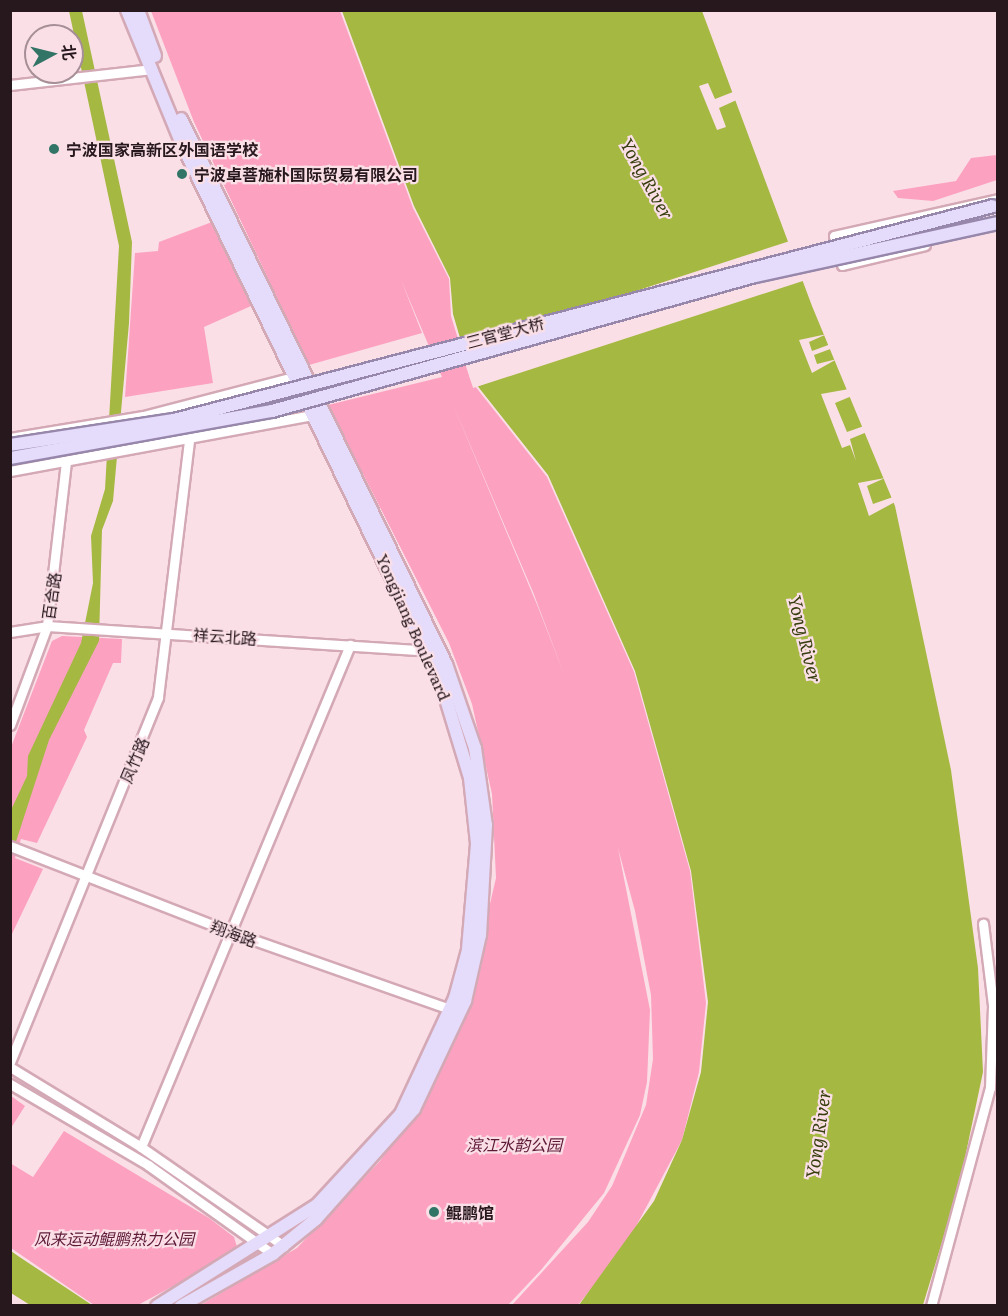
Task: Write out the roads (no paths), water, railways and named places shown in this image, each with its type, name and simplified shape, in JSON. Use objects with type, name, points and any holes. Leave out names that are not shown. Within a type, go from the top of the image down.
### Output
[{"type":"main road","name":"Yongjiang Boulevard","points":[[127,10],[152,69],[434,651],[475,748],[486,825],[480,935],[455,1011],[414,1109],[386,1146],[284,1246],[181,1305]]},
{"type":"main road","name":"Yongjiang Boulevard","points":[[138,10],[183,125],[300,375]]},
{"type":"main road","name":"三官堂大桥","points":[[10,446],[174,420],[996,203]]},
{"type":"main road","name":"三官堂大桥","points":[[10,458],[272,411],[755,276],[998,223]]},
{"type":"main road","name":"Yongjiang Boulevard","points":[[157,1305],[259,1244],[317,1205],[401,1114],[455,1011]]},
{"type":"street","points":[[10,86],[152,69]]},
{"type":"street","points":[[996,203],[834,236],[842,265],[998,228]]},
{"type":"street","points":[[10,438],[143,417],[300,375]]},
{"type":"street","points":[[10,471],[189,441],[319,414]]},
{"type":"street","name":"凤竹路","points":[[10,1062],[148,727],[168,632],[189,441]]},
{"type":"street","name":"百合路","points":[[10,725],[47,626],[66,462]]},
{"type":"street","name":"祥云北路","points":[[10,632],[47,626],[168,632],[434,651]]},
{"type":"street","points":[[141,1147],[350,645]]},
{"type":"street","name":"翔海路","points":[[15,848],[86,878],[231,932],[455,1011]]},
{"type":"street","points":[[931,1305],[990,1088],[993,1005],[983,924]]},
{"type":"street","points":[[10,1067],[141,1147],[284,1246]]},
{"type":"street","points":[[10,1084],[148,1165],[273,1254]]},
{"type":"water","points":[[69,11],[82,11],[132,242],[129,323],[113,501],[102,530],[99,641],[49,740],[11,857],[11,810],[27,776],[28,756],[81,643],[93,583],[91,536],[105,489],[119,246],[84,82],[84,24],[72,24]]},
{"type":"water","name":"Yong River","points":[[342,11],[702,11],[812,306],[895,506],[951,770],[978,968],[983,1072],[959,1186],[923,1305],[579,1305],[654,1201],[682,1140],[701,1072],[708,1002],[691,871],[635,671],[548,475],[472,379],[453,314],[450,278],[414,206]]},
{"type":"water","points":[[11,1251],[92,1305],[30,1305],[11,1293]]},
{"type":"place","name":"宁波国家高新区外国语学校","points":[[54,149]]},
{"type":"place","name":"宁波卓菩施朴国际贸易有限公司","points":[[182,174]]},
{"type":"place","name":"鲲鹏馆","points":[[434,1212]]},
{"type":"park label","name":"滨江水韵公园","points":[[514,1144]]},
{"type":"park label","name":"风来运动鲲鹏热力公园","points":[[114,1238]]}]
